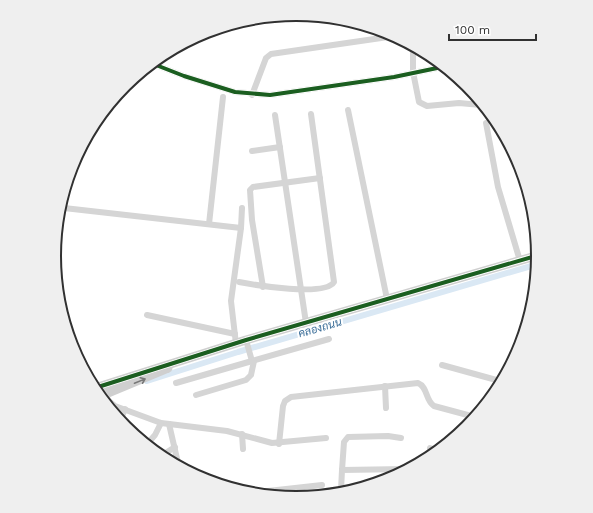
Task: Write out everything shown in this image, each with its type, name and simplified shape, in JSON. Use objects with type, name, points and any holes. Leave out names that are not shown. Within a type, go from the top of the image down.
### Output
[{"type":"street","points":[[252,94],[266,58],[271,54],[384,38]]},
{"type":"street","points":[[413,52],[413,72],[418,102],[427,106],[459,102],[477,104]]},
{"type":"street","points":[[159,66],[213,86],[252,94],[270,95],[394,77],[437,68]]},
{"type":"street","points":[[209,224],[223,97]]},
{"type":"street","points":[[348,110],[386,299]]},
{"type":"street","points":[[275,114],[306,323]]},
{"type":"street","points":[[239,282],[263,287],[300,290],[329,286],[334,282],[311,114]]},
{"type":"street","points":[[486,123],[498,187],[520,261]]},
{"type":"street","points":[[252,151],[280,147]]},
{"type":"street","points":[[263,287],[249,194],[252,187],[320,178]]},
{"type":"street","points":[[67,208],[241,228]]},
{"type":"street","points":[[236,339],[231,301],[241,228],[242,208]]},
{"type":"street","points":[[147,315],[247,343],[306,323],[532,257]]},
{"type":"street","points":[[104,391],[121,379],[184,359],[236,339]]},
{"type":"street","points":[[176,383],[329,339]]},
{"type":"street","points":[[196,394],[246,380],[251,375],[253,360],[247,343]]},
{"type":"street","points":[[105,392],[161,372],[184,359]]},
{"type":"street","points":[[442,364],[496,380]]},
{"type":"street","points":[[279,444],[283,406],[287,399],[291,397],[421,383],[429,402],[434,406],[470,416]]},
{"type":"street","points":[[385,386],[386,408]]},
{"type":"street","points":[[108,397],[125,409],[160,423],[226,431],[279,444],[326,438]]},
{"type":"street","points":[[122,415],[125,409]]},
{"type":"street","points":[[150,441],[155,435],[160,423]]},
{"type":"street","points":[[169,424],[177,459]]},
{"type":"street","points":[[242,434],[243,449]]},
{"type":"street","points":[[341,487],[344,442],[348,437],[388,436],[401,438]]},
{"type":"street","points":[[166,452],[174,447]]},
{"type":"street","points":[[342,470],[398,469]]},
{"type":"street","points":[[273,490],[322,485]]},
{"type":"waterway","name":"คลองถนน","points":[[147,381],[238,352],[531,266]]},
{"type":"cycle path","points":[[159,66],[184,76],[235,92],[270,95],[394,77],[437,68]]},
{"type":"cycle path","points":[[101,386],[246,340],[532,257]]}]
